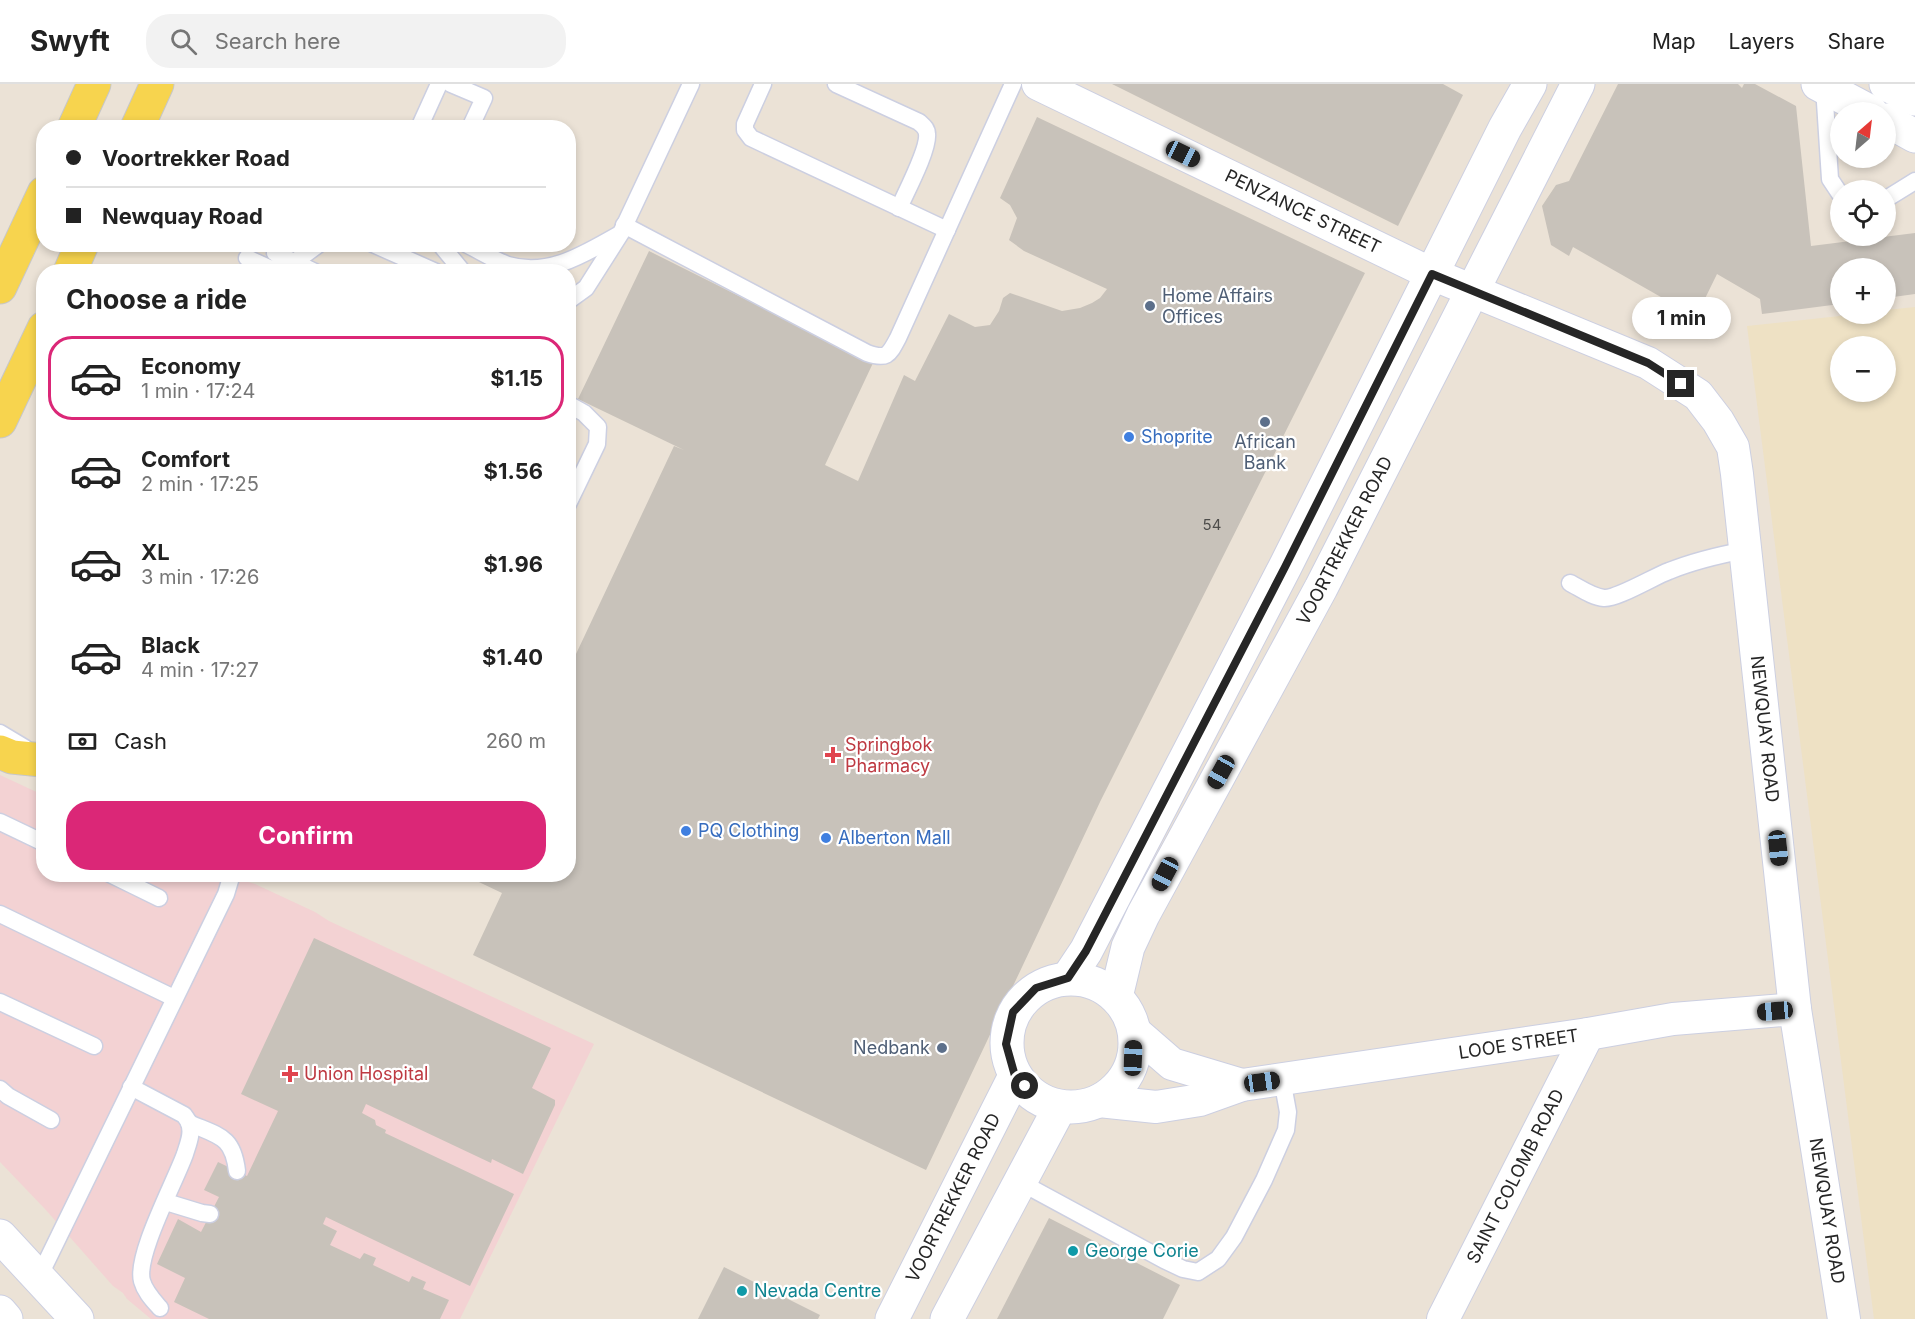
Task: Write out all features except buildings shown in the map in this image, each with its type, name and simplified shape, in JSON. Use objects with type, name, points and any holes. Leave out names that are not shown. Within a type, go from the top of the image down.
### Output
[{"type":"main road","points":[[78,120],[94,84]]},
{"type":"main road","points":[[141,120],[158,84]]},
{"type":"main road","points":[[1068,978],[1086,951],[1280,577],[1505,128],[1530,84]]},
{"type":"main road","name":"VOORTREKKER ROAD","points":[[1116,997],[1128,947],[1143,915],[1321,588],[1578,84]]},
{"type":"main road","points":[[1886,84],[1915,99]]},
{"type":"main road","points":[[1821,86],[1852,102]]},
{"type":"main road","points":[[1896,126],[1915,136]]},
{"type":"main road","points":[[0,287],[36,210]]},
{"type":"main road","points":[[0,421],[36,345]]},
{"type":"main road","points":[[0,752],[12,757],[36,760]]},
{"type":"main road","points":[[1068,978],[1095,983],[1116,997],[1128,1013],[1134,1031],[1133,1058],[1121,1083],[1099,1101],[1080,1107],[1060,1107],[1034,1096],[1015,1076],[1006,1044],[1013,1012],[1036,988],[1068,978]]},
{"type":"main road","name":"VOORTREKKER ROAD","points":[[892,1319],[1015,1076]]},
{"type":"main road","points":[[947,1319],[1060,1107]]},
{"type":"main road","points":[[0,1236],[77,1319]]},
{"type":"main road","points":[[0,1312],[6,1319]]},
{"type":"street","name":"PENZANCE STREET","points":[[1038,84],[1432,274],[1472,291]]},
{"type":"street","name":"NEWQUAY ROAD","points":[[1472,291],[1648,363],[1698,394],[1733,447],[1795,1009],[1844,1319]]},
{"type":"street","name":"LOOE STREET","points":[[1099,1101],[1156,1107],[1200,1100],[1242,1085],[1588,1034],[1673,1019],[1795,1009]]},
{"type":"street","name":"LOOE STREET","points":[[1134,1031],[1172,1064],[1242,1085]]},
{"type":"street","name":"SAINT COLOMB ROAD","points":[[1443,1319],[1588,1034]]},
{"type":"lane","points":[[423,120],[439,84]]},
{"type":"lane","points":[[451,84],[484,98],[474,120]]},
{"type":"lane","points":[[576,295],[586,288],[623,229],[691,84]]},
{"type":"lane","points":[[763,84],[745,124],[745,130],[751,138],[947,230]]},
{"type":"lane","points":[[836,84],[919,122],[926,129],[928,136],[925,148],[898,208]]},
{"type":"lane","points":[[623,229],[867,353],[880,357],[890,352],[898,338],[1013,84]]},
{"type":"lane","points":[[1821,86],[1831,180]]},
{"type":"lane","points":[[1896,193],[1915,181]]},
{"type":"lane","points":[[565,264],[623,229]]},
{"type":"lane","points":[[296,261],[308,252]]},
{"type":"lane","points":[[391,252],[418,264]]},
{"type":"lane","points":[[447,252],[456,264]]},
{"type":"lane","points":[[482,252],[506,264]]},
{"type":"lane","points":[[247,258],[296,261],[301,264]]},
{"type":"lane","points":[[576,408],[598,427],[597,444],[576,484]]},
{"type":"lane","points":[[1570,583],[1605,598],[1666,572],[1709,557],[1746,550]]},
{"type":"lane","points":[[0,733],[36,756]]},
{"type":"lane","points":[[0,822],[36,839]]},
{"type":"lane","points":[[126,882],[159,898]]},
{"type":"lane","points":[[39,1277],[226,894],[230,882]]},
{"type":"lane","points":[[0,914],[174,998]]},
{"type":"lane","points":[[0,1002],[94,1046]]},
{"type":"lane","points":[[1020,1182],[1164,1260],[1183,1269],[1198,1272],[1218,1258],[1234,1237],[1278,1150],[1286,1130],[1288,1112],[1282,1079]]},
{"type":"lane","points":[[131,1087],[184,1115],[189,1123],[191,1136],[141,1266],[141,1280],[160,1308]]},
{"type":"lane","points":[[0,1089],[8,1096],[51,1120]]},
{"type":"lane","points":[[189,1123],[222,1138],[230,1145],[235,1154],[237,1171]]},
{"type":"lane","points":[[166,1202],[210,1214]]},
{"type":"shaded area","points":[[1915,307],[1915,1319],[1874,1319],[1747,326],[1830,317],[1830,324],[1896,324],[1896,309]]},
{"type":"shaded area","name":"Union Hospital","points":[[0,775],[36,792],[36,882],[249,882],[594,1044],[460,1319],[151,1319],[113,1286],[0,1162]]},
{"type":"place","name":"Home Affairs Offices","points":[[1150,306]]},
{"type":"place","name":"African Bank","points":[[1265,422]]},
{"type":"place","name":"Shoprite","points":[[1129,437]]},
{"type":"place","name":"Springbok Pharmacy","points":[[833,755]]},
{"type":"place","name":"PQ Clothing","points":[[686,831]]},
{"type":"place","name":"Alberton Mall","points":[[826,838]]},
{"type":"place","name":"Nedbank","points":[[942,1048]]},
{"type":"place","name":"Union Hospital","points":[[290,1074]]},
{"type":"place","name":"George Corie","points":[[1073,1251]]},
{"type":"place","name":"Nevada Centre","points":[[742,1291]]},
{"type":"route","points":[[1025,1086],[1015,1076],[1006,1044],[1013,1012],[1036,988],[1068,978],[1086,951],[1285,567],[1432,274],[1648,363],[1681,384]]}]
